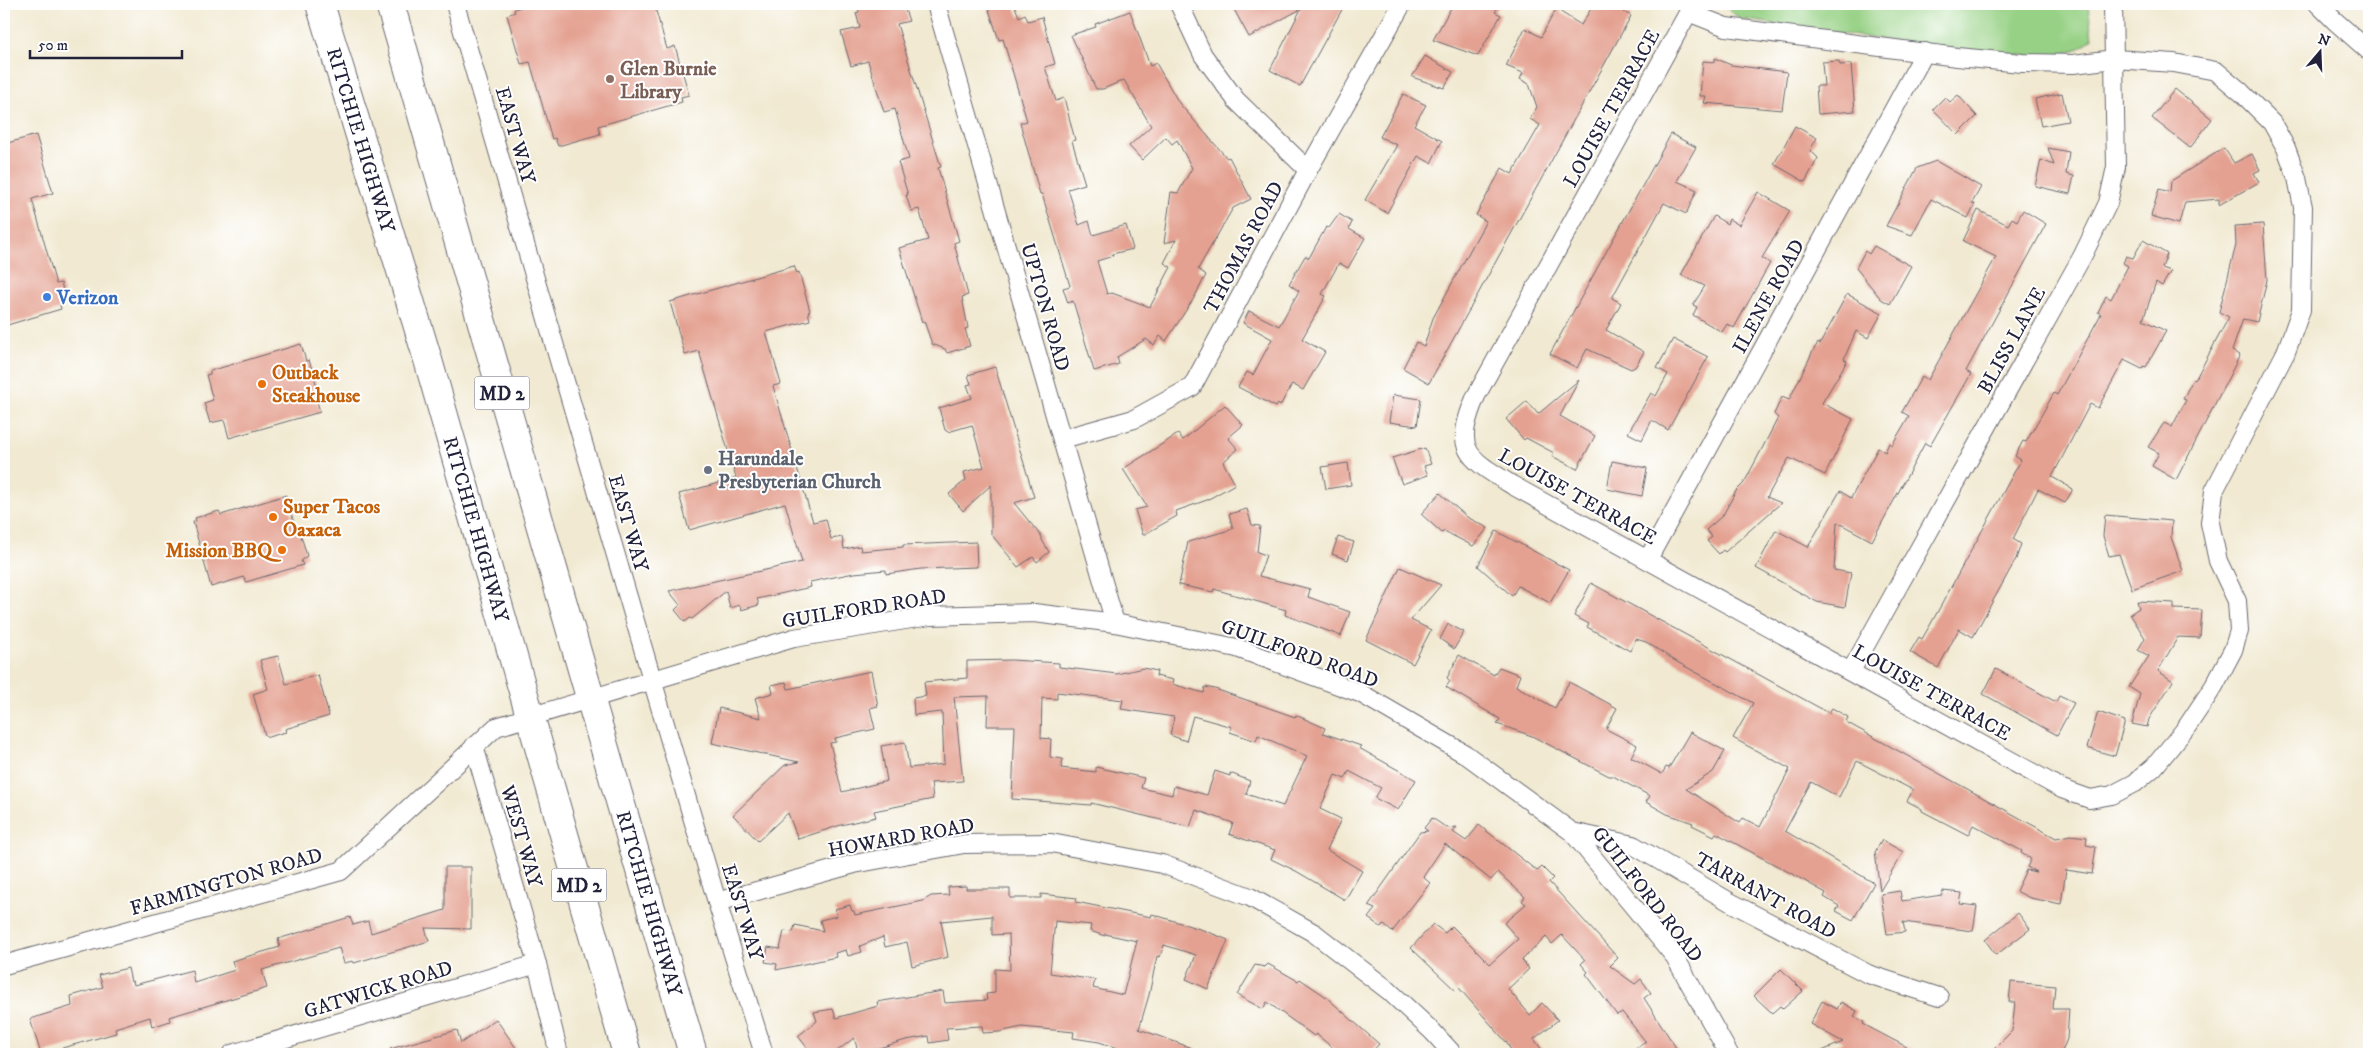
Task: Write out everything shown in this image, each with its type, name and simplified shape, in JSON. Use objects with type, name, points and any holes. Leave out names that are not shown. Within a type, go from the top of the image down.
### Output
[{"type":"main road","name":"RITCHIE HIGHWAY","points":[[320,4],[428,360],[627,1054]]},
{"type":"main road","name":"RITCHIE HIGHWAY","points":[[390,4],[693,1054]]},
{"type":"street","name":"EAST WAY","points":[[455,4],[717,902],[764,1054]]},
{"type":"street","name":"UPTON ROAD","points":[[936,4],[1115,623]]},
{"type":"street","points":[[1179,4],[1203,55],[1236,100],[1308,170]]},
{"type":"street","name":"THOMAS ROAD","points":[[1062,439],[1134,419],[1192,387],[1308,170],[1402,4]]},
{"type":"street","name":"BLISS LANE","points":[[1852,671],[2083,255],[2108,203],[2116,167],[2113,4]]},
{"type":"street","points":[[2318,4],[2335,22],[2369,51]]},
{"type":"street","points":[[1691,8],[1726,27],[1925,52],[2022,63],[2073,64],[2115,59]]},
{"type":"street","name":"LOUISE TERRACE","points":[[1691,8],[1476,396],[1465,421],[1464,443],[1478,464],[2062,789],[2090,799],[2112,795],[2135,783],[2154,767],[2191,721],[2214,686],[2233,650],[2239,631],[2237,601],[2218,561],[2210,522],[2214,492],[2286,352],[2298,323],[2302,301],[2303,207],[2297,178],[2286,148],[2272,123],[2241,92],[2216,71],[2174,63],[2115,59]]},
{"type":"street","name":"ILENE ROAD","points":[[1648,559],[1925,52]]},
{"type":"street","name":"GUILFORD ROAD","points":[[531,716],[794,638],[930,616],[1034,613],[1115,623],[1237,648],[1360,693],[1465,754],[1572,832],[1675,957],[1729,1054]]},
{"type":"street","name":"FARMINGTON ROAD","points":[[4,966],[342,871],[496,727],[531,716]]},
{"type":"street","name":"WEST WAY","points":[[474,746],[536,964],[559,1054]]},
{"type":"street","name":"TARRANT ROAD","points":[[1572,832],[1633,845],[1730,902],[1868,974],[1939,997]]},
{"type":"street","name":"HOWARD ROAD","points":[[717,902],[854,864],[964,844],[1051,843],[1162,864],[1250,897],[1314,933],[1388,990],[1433,1032],[1452,1054]]},
{"type":"street","name":"GATWICK ROAD","points":[[232,1054],[536,964]]},
{"type":"green space","points":[[1722,4],[2088,4],[2092,39],[2080,48],[2048,58],[1914,44],[1740,19]]},
{"type":"building","name":"Glen Burnie Library","points":[[533,4],[654,4],[667,49],[675,46],[689,95],[681,97],[682,102],[598,126],[600,134],[558,146],[555,138],[552,139],[530,62],[521,64],[507,15],[515,12],[514,9]]},
{"type":"building","points":[[857,4],[903,4],[909,21],[897,24],[941,167],[938,168],[959,241],[954,243],[968,295],[962,297],[968,328],[965,329],[970,346],[947,353],[945,349],[932,344],[924,321],[922,322],[899,248],[928,240],[919,209],[911,211],[906,195],[908,195],[898,162],[909,159],[895,109],[884,112],[868,61],[851,66],[841,32],[860,28],[856,13],[859,12]]},
{"type":"building","points":[[998,4],[1014,4],[1019,17],[1025,14],[1028,21],[1042,17],[1055,64],[1045,67],[1056,101],[1064,98],[1075,140],[1072,141],[1085,184],[1068,189],[1079,225],[1089,221],[1093,235],[1126,225],[1133,249],[1112,254],[1113,256],[1097,261],[1107,294],[1112,293],[1150,307],[1171,267],[1164,263],[1176,240],[1164,243],[1171,192],[1178,193],[1192,168],[1177,140],[1172,144],[1166,137],[1142,160],[1129,146],[1151,126],[1124,80],[1103,89],[1096,89],[1071,35],[1096,27],[1095,24],[1130,11],[1150,66],[1156,63],[1179,103],[1227,158],[1229,157],[1251,199],[1233,208],[1198,269],[1206,275],[1194,298],[1166,341],[1160,336],[1154,345],[1146,339],[1117,357],[1119,364],[1094,371],[1073,301],[1068,303],[1063,288],[1070,286],[1042,194],[1040,194],[1020,123],[1027,121],[1003,39],[999,40],[988,7]]},
{"type":"building","points":[[1231,4],[1345,4],[1300,86],[1270,70],[1301,9],[1249,37]]},
{"type":"building","points":[[1453,4],[1500,4],[1495,12],[1501,15],[1478,56],[1433,40]]},
{"type":"building","points":[[1594,4],[1622,4],[1619,9],[1631,16],[1429,383],[1403,368],[1416,342],[1424,346],[1433,318],[1486,221],[1476,215],[1502,168],[1512,174],[1540,125],[1530,119],[1537,107],[1529,84],[1520,79],[1523,73],[1506,66],[1525,28],[1541,37],[1556,9],[1581,25]]},
{"type":"building","points":[[1425,56],[1453,72],[1444,88],[1412,77]]},
{"type":"building","points":[[1715,58],[1731,65],[1787,72],[1782,110],[1704,103],[1706,96],[1700,96],[1703,61],[1715,62]]},
{"type":"building","points":[[1839,61],[1840,65],[1851,64],[1855,111],[1818,114],[1816,86],[1824,86],[1822,62]]},
{"type":"building","points":[[2175,89],[2212,119],[2190,148],[2152,118]]},
{"type":"building","points":[[2062,93],[2068,121],[2041,126],[2035,99]]},
{"type":"building","points":[[1403,94],[1426,105],[1414,125],[1442,141],[1431,163],[1418,156],[1387,213],[1365,200],[1397,145],[1380,137]]},
{"type":"building","points":[[1958,95],[1977,116],[1958,135],[1933,109],[1945,97],[1950,102]]},
{"type":"building","points":[[1795,126],[1817,138],[1810,150],[1818,158],[1805,182],[1774,164]]},
{"type":"building","points":[[1671,134],[1696,147],[1677,181],[1697,190],[1686,214],[1664,203],[1612,298],[1621,303],[1606,330],[1644,352],[1635,367],[1631,369],[1587,349],[1577,368],[1550,354]]},
{"type":"building","points":[[36,135],[53,193],[32,199],[56,284],[61,283],[66,300],[62,301],[61,309],[4,326],[4,144]]},
{"type":"building","points":[[2048,148],[2069,152],[2066,174],[2074,176],[2070,194],[2035,186],[2041,160],[2054,165]]},
{"type":"building","points":[[2224,148],[2234,163],[2252,154],[2260,170],[2254,173],[2259,182],[2219,205],[2219,199],[2185,202],[2179,224],[2151,216],[2159,189],[2170,192],[2171,181]]},
{"type":"building","points":[[1936,161],[1981,187],[1972,203],[1975,204],[1968,218],[1931,199],[1912,235],[1886,226],[1917,168]]},
{"type":"building","points":[[1758,192],[1790,211],[1762,258],[1770,263],[1734,328],[1727,324],[1722,332],[1693,315],[1697,307],[1693,305],[1705,286],[1681,275],[1714,216],[1727,224],[1729,219],[1739,225]]},
{"type":"building","points":[[1978,210],[2008,225],[2012,218],[2017,221],[2023,210],[2046,224],[1966,371],[1971,374],[1930,446],[1925,443],[1872,541],[1837,522],[1834,570],[1851,573],[1845,607],[1817,602],[1756,568],[1776,530],[1808,547],[1840,491],[1851,498],[1878,448],[1885,452],[1889,443],[1892,445],[1909,416],[1902,412],[1922,376],[1928,380],[1996,257],[1963,241]]},
{"type":"building","points":[[1339,214],[1352,222],[1349,229],[1365,238],[1348,268],[1339,263],[1322,294],[1326,296],[1302,339],[1325,352],[1303,390],[1292,384],[1280,406],[1278,404],[1276,407],[1238,387],[1247,372],[1253,375],[1272,339],[1243,323],[1249,311],[1279,326],[1299,291],[1289,284],[1305,256],[1309,258],[1326,227],[1329,228]]},
{"type":"building","points":[[2263,224],[2267,280],[2257,322],[2243,319],[2232,351],[2240,355],[2176,480],[2152,466],[2159,453],[2148,447],[2164,423],[2172,427],[2186,400],[2183,399],[2193,379],[2195,380],[2229,317],[2219,312],[2236,245],[2235,226]]},
{"type":"building","points":[[2143,240],[2167,254],[2162,268],[2171,271],[2162,286],[2156,282],[2143,320],[2166,331],[2146,367],[2143,366],[2142,369],[2124,360],[2098,408],[2090,404],[2052,477],[2073,489],[2065,503],[2038,489],[2013,539],[2021,544],[2016,559],[1973,637],[1959,629],[1938,668],[1910,652],[1919,637],[1922,639],[1933,620],[2021,460],[2015,456],[2023,441],[2026,442],[2054,393],[2057,395],[2101,314],[2098,312],[2106,296],[2111,299],[2128,266],[2123,263],[2126,256],[2133,258]]},
{"type":"building","points":[[1874,246],[1911,266],[1890,304],[1881,299],[1856,268],[1865,251],[1869,254]]},
{"type":"building","points":[[794,266],[797,273],[799,272],[810,311],[808,312],[810,320],[766,332],[781,384],[773,386],[813,522],[826,519],[831,539],[842,537],[844,549],[860,546],[861,551],[903,547],[903,545],[976,542],[977,567],[921,569],[886,574],[886,570],[854,573],[810,582],[811,587],[757,599],[759,605],[741,610],[740,605],[730,608],[726,591],[692,619],[690,618],[685,622],[675,610],[680,605],[669,591],[802,562],[785,503],[689,530],[679,494],[736,478],[699,351],[685,355],[670,302]]},
{"type":"building","points":[[1847,294],[1882,313],[1868,338],[1856,331],[1844,359],[1847,361],[1822,403],[1853,419],[1825,475],[1789,458],[1767,497],[1781,503],[1725,552],[1723,550],[1719,554],[1707,541],[1712,537],[1706,530],[1723,515],[1736,491],[1744,483],[1778,418],[1774,414],[1782,397],[1789,400],[1813,351],[1818,343],[1820,344]]},
{"type":"building","points":[[1673,339],[1708,357],[1668,430],[1652,420],[1642,440],[1628,433],[1651,393],[1656,396],[1668,374],[1657,368]]},
{"type":"building","name":"Outback Steakhouse","points":[[301,344],[306,361],[309,360],[319,393],[315,394],[320,412],[229,438],[224,420],[210,423],[204,403],[213,400],[206,375],[210,374],[210,371]]},
{"type":"building","points":[[995,367],[1034,497],[1014,503],[1042,537],[1049,552],[1037,562],[1033,557],[1018,567],[991,534],[991,485],[963,511],[949,494],[966,480],[964,472],[984,467],[972,425],[948,432],[945,430],[939,408],[972,398],[967,385],[971,384],[968,375]]},
{"type":"building","points":[[1579,380],[1560,416],[1595,436],[1577,469],[1552,456],[1554,453],[1526,438],[1524,440],[1506,419],[1527,401],[1538,414]]},
{"type":"building","points":[[1393,395],[1421,399],[1417,426],[1389,422]]},
{"type":"building","points":[[1225,405],[1243,425],[1228,438],[1238,449],[1223,462],[1235,484],[1207,500],[1176,511],[1177,516],[1143,535],[1135,510],[1147,507],[1123,469],[1178,434],[1183,440]]},
{"type":"building","points":[[1425,448],[1431,464],[1424,466],[1428,475],[1402,484],[1392,458]]},
{"type":"building","points":[[1612,461],[1647,468],[1642,496],[1607,489]]},
{"type":"building","points":[[1348,463],[1351,485],[1326,489],[1322,467]]},
{"type":"building","points":[[1440,493],[1467,517],[1488,528],[1473,546],[1444,531],[1442,533],[1421,514]]},
{"type":"building","points":[[286,495],[296,530],[299,529],[307,556],[301,561],[303,565],[246,582],[244,577],[211,587],[193,522],[196,521],[195,518],[219,511],[221,515]]},
{"type":"building","points":[[1247,509],[1252,525],[1260,526],[1257,552],[1266,555],[1259,576],[1310,589],[1308,597],[1350,612],[1341,636],[1285,615],[1286,610],[1214,589],[1213,592],[1179,585],[1188,542],[1233,529],[1229,514]]},
{"type":"building","points":[[2105,515],[2172,521],[2171,537],[2183,571],[2132,589],[2119,554],[2109,556],[2103,536]]},
{"type":"building","points":[[1496,531],[1569,570],[1550,603],[1518,586],[1512,596],[1478,566]]},
{"type":"building","points":[[1338,537],[1354,542],[1348,560],[1332,554]]},
{"type":"building","points":[[1400,567],[1441,585],[1411,620],[1431,630],[1413,664],[1366,640]]},
{"type":"building","points":[[1591,583],[1829,713],[1832,708],[1848,717],[1846,722],[2056,838],[2070,835],[2087,837],[2086,845],[2096,847],[2092,874],[2066,870],[2061,904],[2030,898],[2016,891],[2026,870],[2036,872],[2027,867],[2031,859],[2021,853],[2022,851],[1973,825],[1968,835],[1922,811],[1922,809],[1907,801],[1913,790],[1857,761],[1839,797],[1811,782],[1785,831],[1874,883],[1853,920],[1836,911],[1839,906],[1824,897],[1826,893],[1716,833],[1714,836],[1692,825],[1693,823],[1667,814],[1646,802],[1650,796],[1613,776],[1609,776],[1532,736],[1497,724],[1500,719],[1446,687],[1450,681],[1447,678],[1459,655],[1494,675],[1499,667],[1520,675],[1516,686],[1555,708],[1569,682],[1617,708],[1606,729],[1637,745],[1631,757],[1662,774],[1666,767],[1669,768],[1690,732],[1725,751],[1713,772],[1686,789],[1740,823],[1743,818],[1760,827],[1790,769],[1733,738],[1753,703],[1677,662],[1646,642],[1636,639],[1630,651],[1587,627],[1589,624],[1574,616]]},
{"type":"building","points":[[2137,601],[2174,603],[2174,609],[2202,610],[2200,638],[2178,637],[2158,671],[2173,681],[2149,719],[2147,727],[2132,724],[2140,694],[2129,687],[2149,656],[2138,650],[2145,638],[2130,614],[2139,608]]},
{"type":"building","points":[[1448,624],[1464,632],[1454,649],[1440,639]]},
{"type":"building","points":[[278,656],[286,684],[318,675],[329,716],[285,729],[286,732],[268,737],[265,735],[253,694],[268,689],[260,660]]},
{"type":"building","points":[[1012,660],[1059,663],[1059,667],[1117,674],[1143,668],[1157,671],[1156,676],[1173,680],[1172,684],[1204,693],[1205,687],[1215,689],[1295,717],[1296,715],[1325,728],[1323,733],[1361,746],[1359,748],[1416,780],[1398,810],[1375,798],[1381,788],[1349,771],[1345,779],[1335,775],[1320,809],[1341,819],[1327,850],[1362,871],[1345,900],[1296,871],[1271,859],[1275,850],[1229,834],[1233,823],[1196,810],[1190,827],[1091,803],[1091,805],[1012,799],[1015,726],[987,726],[988,696],[954,697],[963,781],[931,783],[933,799],[874,811],[876,817],[841,825],[798,839],[788,813],[758,841],[733,815],[785,765],[799,762],[712,743],[719,708],[761,718],[755,698],[773,693],[771,685],[786,682],[788,689],[871,671],[878,706],[870,708],[875,729],[835,738],[836,742],[830,743],[842,792],[887,781],[881,746],[905,742],[909,768],[944,764],[942,712],[914,715],[913,698],[926,696],[924,682],[967,678],[967,661]],"holes":[[[1057,692],[1123,700],[1121,709],[1174,717],[1170,735],[1186,741],[1193,716],[1232,727],[1230,732],[1256,741],[1258,735],[1307,756],[1283,806],[1246,794],[1250,781],[1230,773],[1230,776],[1215,771],[1207,795],[1174,786],[1172,795],[1141,788],[1144,778],[1096,767],[1096,772],[1061,768],[1063,759],[1050,757],[1051,739],[1041,738],[1042,698],[1057,699]]]},
{"type":"building","points":[[1996,669],[2056,702],[2059,696],[2074,703],[2057,735],[1983,694]]},
{"type":"building","points":[[2098,712],[2125,721],[2115,756],[2087,748]]},
{"type":"building","points":[[1432,818],[1447,828],[1457,827],[1453,832],[1466,841],[1479,825],[1537,871],[1542,867],[1553,878],[1549,882],[1618,958],[1610,966],[1635,984],[1641,979],[1651,993],[1644,998],[1680,1054],[1625,1054],[1646,1042],[1622,1012],[1617,1015],[1586,974],[1588,972],[1581,964],[1585,960],[1562,935],[1552,944],[1546,937],[1522,960],[1529,969],[1508,989],[1530,1015],[1542,1003],[1558,1020],[1534,1039],[1545,1054],[1513,1054],[1507,1043],[1459,988],[1456,991],[1411,948],[1433,924],[1445,933],[1452,926],[1490,964],[1518,939],[1504,923],[1526,904],[1522,901],[1525,897],[1498,872],[1491,880],[1445,844],[1423,877],[1430,883],[1392,932],[1383,924],[1381,927],[1368,918],[1375,909],[1368,906],[1420,832],[1428,831],[1424,828]]},
{"type":"building","points":[[1882,840],[1903,852],[1880,891],[1875,852]]},
{"type":"building","points":[[445,867],[471,867],[471,929],[425,928],[429,941],[354,963],[353,961],[344,963],[339,948],[262,970],[267,988],[169,1017],[170,1021],[152,1027],[150,1017],[115,1028],[116,1033],[41,1054],[30,1019],[72,1006],[71,996],[103,987],[99,975],[128,968],[131,982],[133,981],[134,985],[192,970],[194,983],[235,970],[232,961],[280,947],[278,939],[350,917],[353,925],[368,921],[371,933],[445,910]]},
{"type":"building","points":[[966,886],[966,889],[1010,889],[1010,898],[1041,898],[1041,894],[1077,898],[1076,902],[1151,917],[1152,914],[1228,940],[1208,989],[1186,979],[1196,955],[1164,945],[1160,957],[1157,956],[1149,995],[1139,1029],[1203,1052],[1203,1054],[1135,1054],[1099,1042],[1073,1038],[1074,1032],[1022,1027],[983,1033],[982,1026],[946,1028],[948,1040],[930,1043],[929,1036],[906,1040],[859,1054],[854,1038],[833,1054],[812,1054],[798,1036],[817,1021],[814,1012],[833,1009],[836,1018],[878,1006],[877,1002],[943,991],[945,1003],[987,1000],[986,994],[995,993],[995,969],[1010,970],[1009,934],[992,935],[992,916],[941,921],[948,957],[912,966],[907,942],[885,947],[883,937],[860,946],[862,952],[848,956],[846,950],[835,953],[836,957],[776,970],[777,964],[765,962],[768,947],[780,949],[784,931],[793,932],[795,925],[823,931],[820,920],[837,916],[835,909],[850,905],[855,915],[923,901],[931,896],[949,895],[948,887]],"holes":[[[1055,921],[1091,925],[1090,931],[1105,936],[1105,934],[1137,941],[1123,995],[1093,988],[1095,980],[1050,973]]]},
{"type":"building","points":[[1900,891],[1902,901],[1942,895],[1943,891],[1962,893],[1960,904],[1977,906],[1973,931],[1903,922],[1905,932],[1887,934],[1881,894]]},
{"type":"building","points":[[2018,913],[2030,929],[1996,955],[1985,940]]},
{"type":"building","points":[[1268,964],[1298,981],[1300,979],[1325,996],[1379,1044],[1370,1054],[1340,1054],[1316,1034],[1314,1036],[1267,1002],[1263,1009],[1237,995],[1255,965],[1265,967]]},
{"type":"building","points":[[1781,969],[1803,991],[1783,1009],[1780,1006],[1772,1013],[1754,996]]},
{"type":"building","points":[[2011,982],[2055,986],[2053,1009],[2069,1009],[2067,1039],[2061,1054],[1989,1054],[2012,1031],[2015,1002],[2009,1002]]},
{"type":"building","points":[[1822,1001],[1837,1009],[1841,1002],[1857,1011],[1854,1017],[1864,1022],[1863,1024],[1920,1054],[1815,1054],[1843,1042],[1810,1024]]},
{"type":"building","points":[[496,1019],[516,1048],[507,1054],[390,1054],[390,1049],[457,1030],[461,1043]]},
{"type":"place","name":"Glen Burnie Library","points":[[610,79]]},
{"type":"place","name":"Verizon","points":[[47,297]]},
{"type":"place","name":"Outback Steakhouse","points":[[262,384]]},
{"type":"place","name":"Harundale Presbyterian Church","points":[[708,470]]},
{"type":"place","name":"Super Tacos Oaxaca","points":[[273,517]]},
{"type":"place","name":"Mission BBQ","points":[[282,550]]}]
